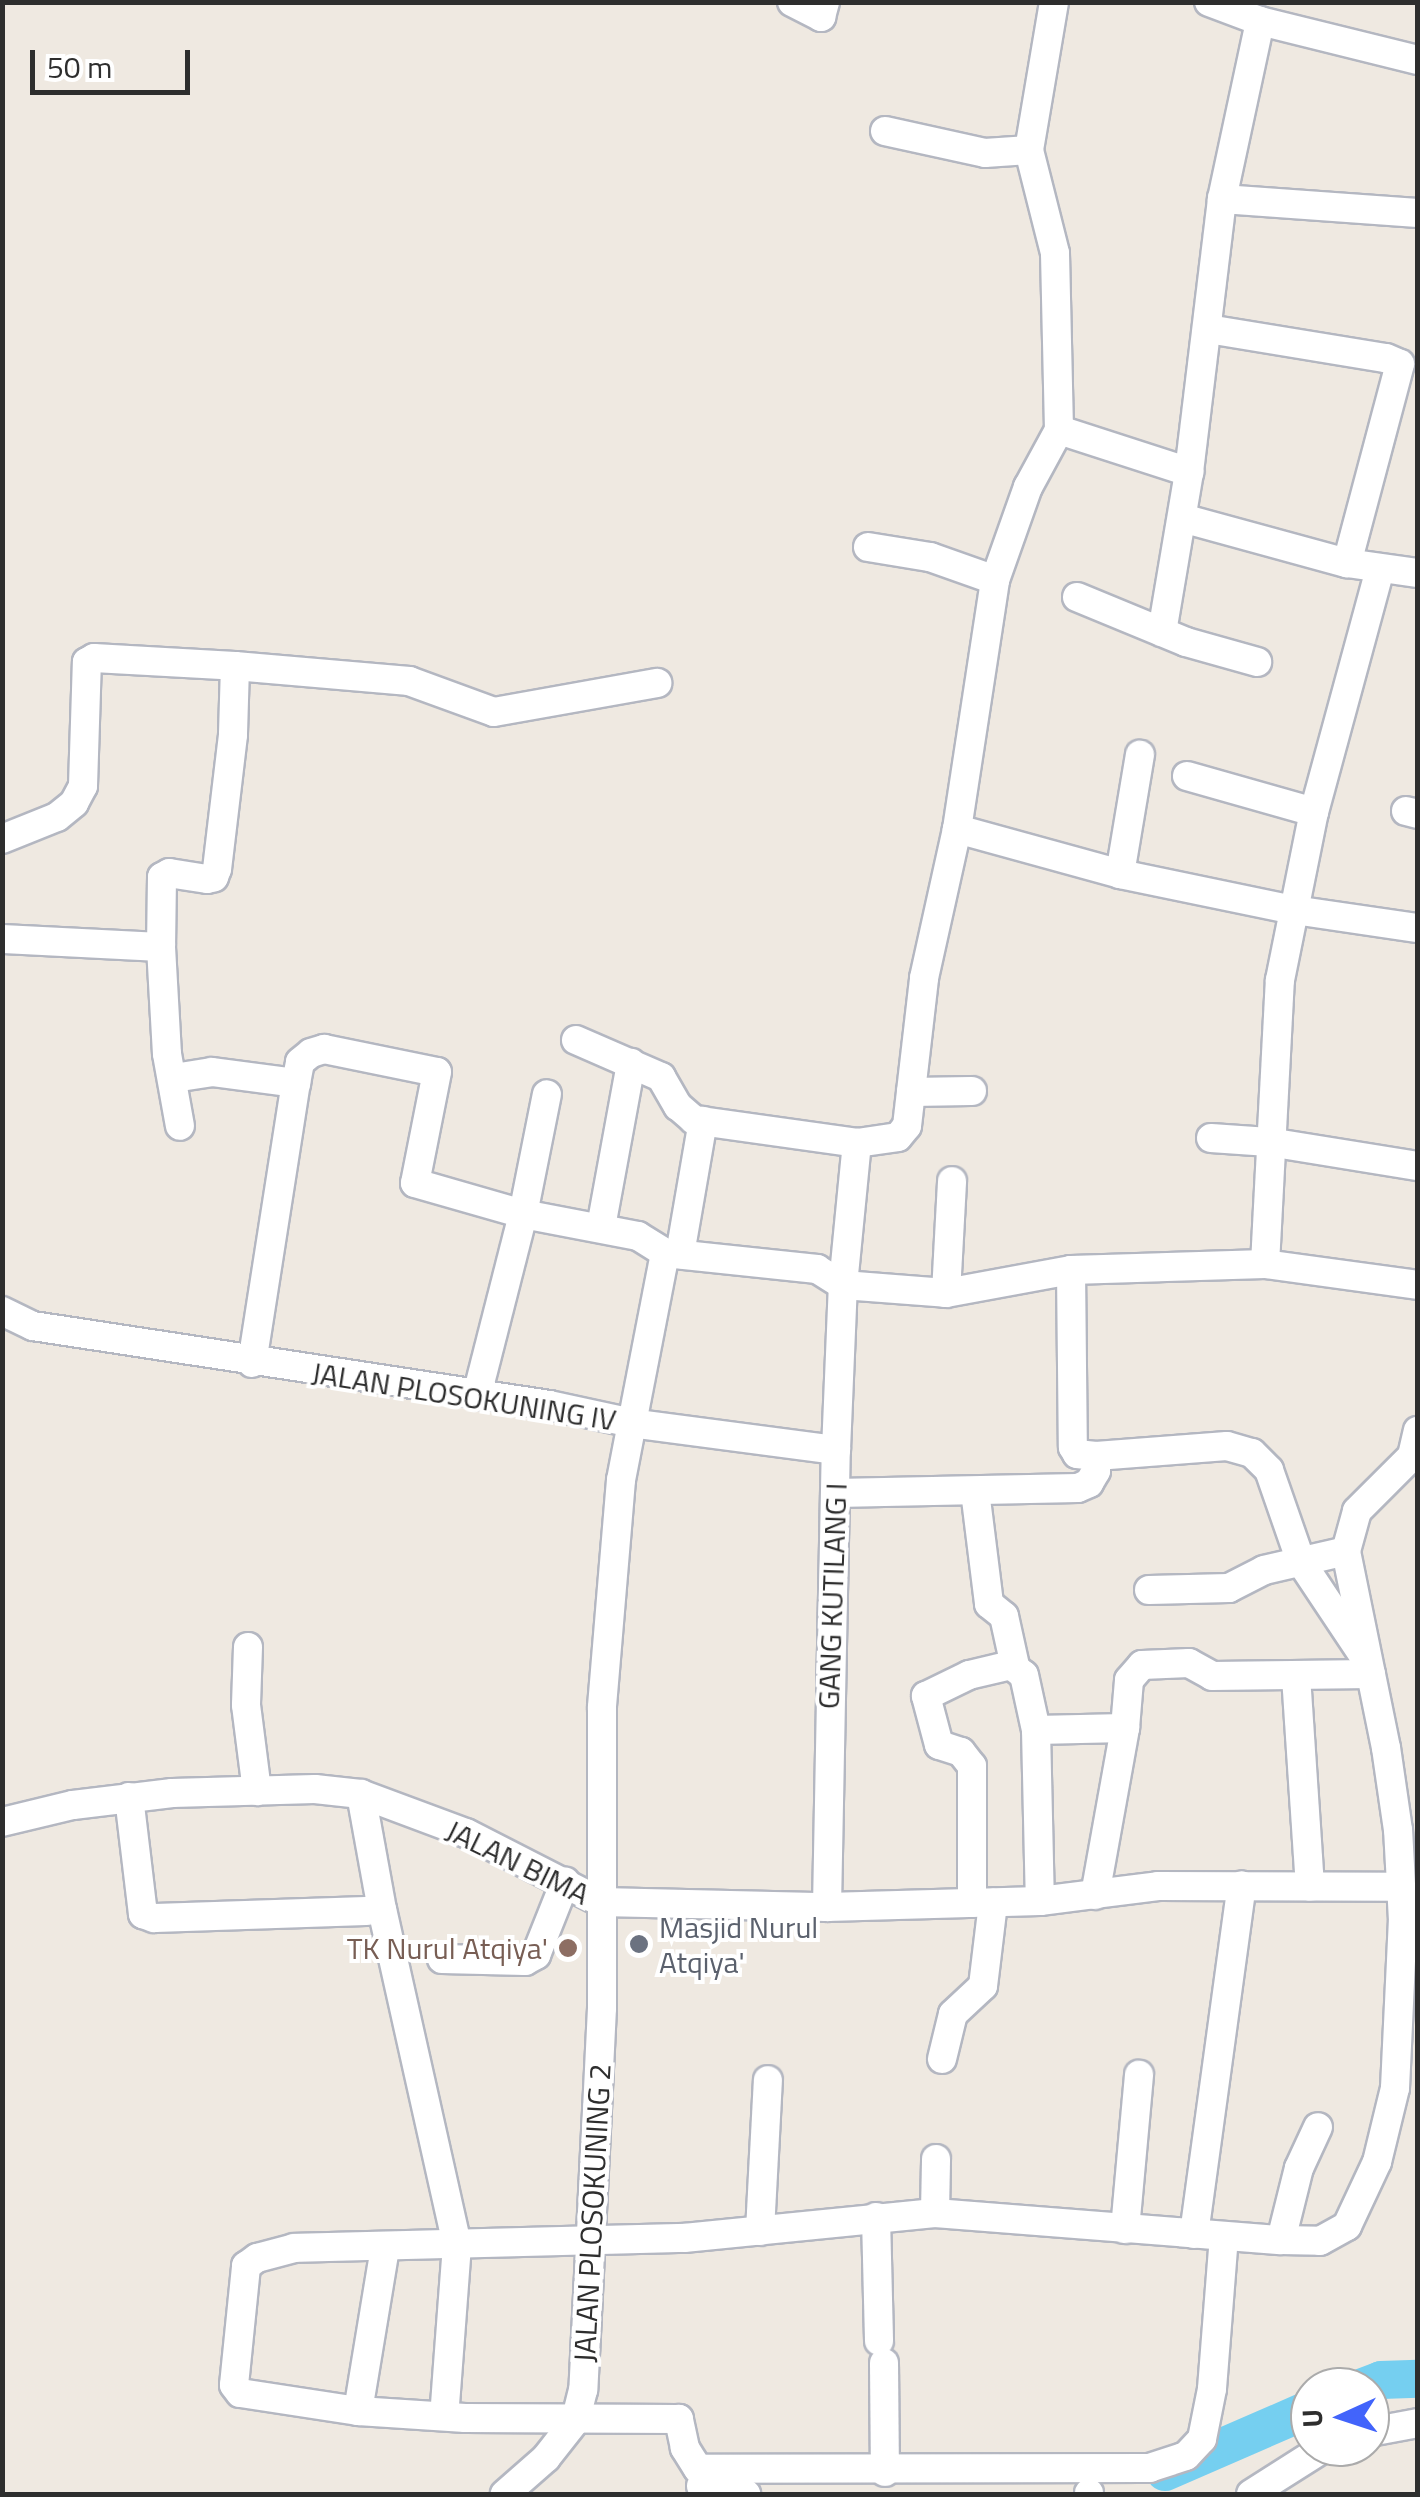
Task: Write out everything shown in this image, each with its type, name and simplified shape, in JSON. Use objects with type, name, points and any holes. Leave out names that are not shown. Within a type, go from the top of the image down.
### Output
[{"type":"street","points":[[792,2],[821,17],[825,2]]},
{"type":"street","points":[[576,1040],[661,1077],[685,1114],[703,1121],[857,1142],[898,1137],[907,1126],[924,978],[957,828],[995,580],[1028,488],[1059,430],[1055,252],[1029,150],[1054,2]]},
{"type":"street","points":[[1209,2],[1260,21],[1418,60]]},
{"type":"street","points":[[1162,632],[1189,472],[1222,199],[1260,21]]},
{"type":"street","points":[[884,131],[985,153],[1029,150]]},
{"type":"street","points":[[1222,199],[1418,213]]},
{"type":"street","points":[[1208,328],[1386,358],[1400,364],[1348,562]]},
{"type":"street","points":[[1059,430],[1189,472]]},
{"type":"street","points":[[1182,518],[1348,562],[1418,574]]},
{"type":"street","points":[[868,548],[930,557],[995,580]]},
{"type":"street","points":[[1265,1264],[1280,980],[1314,812],[1380,569]]},
{"type":"street","points":[[1077,596],[1162,632],[1257,662]]},
{"type":"street","points":[[2,839],[57,817],[74,803],[83,786],[87,662],[94,658],[409,681],[494,712],[658,683]]},
{"type":"street","points":[[180,1126],[174,1078],[166,1054],[160,947],[162,877],[169,873],[207,879],[214,877],[217,869],[233,735],[235,666]]},
{"type":"street","points":[[1120,874],[1140,755]]},
{"type":"street","points":[[1187,776],[1314,812]]},
{"type":"street","points":[[957,828],[1120,874],[1294,910],[1418,928]]},
{"type":"street","points":[[2,939],[160,947]]},
{"type":"street","points":[[252,1363],[300,1062],[324,1049],[437,1072],[415,1183],[523,1214],[638,1236],[672,1253],[818,1269],[843,1285],[946,1292],[1072,1270],[1265,1264],[1418,1286]]},
{"type":"street","points":[[601,1227],[631,1063]]},
{"type":"street","points":[[174,1078],[212,1072],[296,1083]]},
{"type":"street","points":[[911,1092],[972,1090]]},
{"type":"street","points":[[476,1394],[523,1214],[547,1094]]},
{"type":"street","points":[[703,1121],[632,1423],[836,1450]]},
{"type":"street","points":[[1211,1138],[1269,1142],[1418,1166]]},
{"type":"street","name":"GANG KUTILANG I","points":[[827,1908],[836,1450],[843,1285],[857,1142]]},
{"type":"street","points":[[946,1292],[952,1181]]},
{"type":"street","points":[[1072,1270],[1072,1447],[1077,1454],[1096,1456],[1226,1446],[1252,1453],[1269,1470],[1307,1561],[1369,1668]]},
{"type":"street","name":"JALAN PLOSOKUNING IV","points":[[2,1311],[33,1326],[252,1363],[476,1394],[632,1423],[621,1480],[602,1708],[601,1902]]},
{"type":"street","points":[[701,2483],[679,2419],[575,2420],[358,2411],[240,2393],[232,2372],[246,2266],[257,2258],[294,2248],[593,2242],[760,2231],[935,2213],[1281,2240],[1320,2241],[1347,2226],[1377,2162],[1395,2088],[1410,1922],[1400,1887],[1386,1748],[1346,1552],[1358,1511],[1416,1447]]},
{"type":"street","points":[[836,1493],[1078,1488],[1089,1483],[1096,1456]]},
{"type":"street","points":[[975,1491],[989,1604],[1004,1616],[1015,1666],[1024,1674],[1036,1730],[1040,1901]]},
{"type":"street","points":[[1150,1590],[1229,1588],[1264,1570],[1346,1552]]},
{"type":"street","points":[[248,1647],[246,1706],[257,1791]]},
{"type":"street","points":[[1095,1895],[1125,1728],[1129,1680],[1142,1664],[1190,1663],[1212,1676],[1296,1676],[1369,1668]]},
{"type":"street","points":[[942,2059],[953,2014],[983,1986],[982,1903],[972,1766],[961,1752],[940,1747],[926,1696],[930,1690],[969,1675],[1015,1666]]},
{"type":"street","points":[[1296,1676],[1310,1887]]},
{"type":"street","points":[[1036,1730],[1125,1728]]},
{"type":"street","name":"JALAN BIMA","points":[[2,1822],[129,1797],[257,1791],[362,1794],[466,1833],[601,1902],[827,1908],[1040,1901],[1158,1886],[1400,1887]]},
{"type":"street","points":[[362,1794],[382,1909],[457,2245],[444,2416]]},
{"type":"street","points":[[129,1797],[143,1914],[154,1918],[367,1912]]},
{"type":"street","points":[[442,1959],[525,1962],[536,1955],[565,1882]]},
{"type":"street","points":[[1194,2234],[1242,1885]]},
{"type":"street","name":"JALAN PLOSOKUNING 2","points":[[506,2494],[546,2458],[575,2420],[583,2390],[602,2008],[601,1902]]},
{"type":"street","points":[[1125,2228],[1139,2075]]},
{"type":"street","points":[[760,2231],[768,2080]]},
{"type":"street","points":[[1281,2240],[1299,2168],[1318,2126]]},
{"type":"street","points":[[935,2213],[936,2158]]},
{"type":"street","points":[[876,2217],[886,2472]]},
{"type":"street","points":[[701,2483],[886,2472],[1150,2468],[1186,2456],[1202,2439],[1212,2389],[1224,2236]]},
{"type":"street","points":[[358,2411],[385,2248]]},
{"type":"street","points":[[1390,2428],[1418,2423]]},
{"type":"street","points":[[1250,2494],[1293,2467]]},
{"type":"street","points":[[701,2483],[746,2494]]},
{"type":"waterway","points":[[1390,2380],[1418,2379]]},
{"type":"waterway","points":[[1165,2472],[1290,2418]]},
{"type":"place","name":"Masjid Nurul Atqiya'","points":[[639,1944]]},
{"type":"place","name":"TK Nurul Atqiya'","points":[[568,1948]]}]
